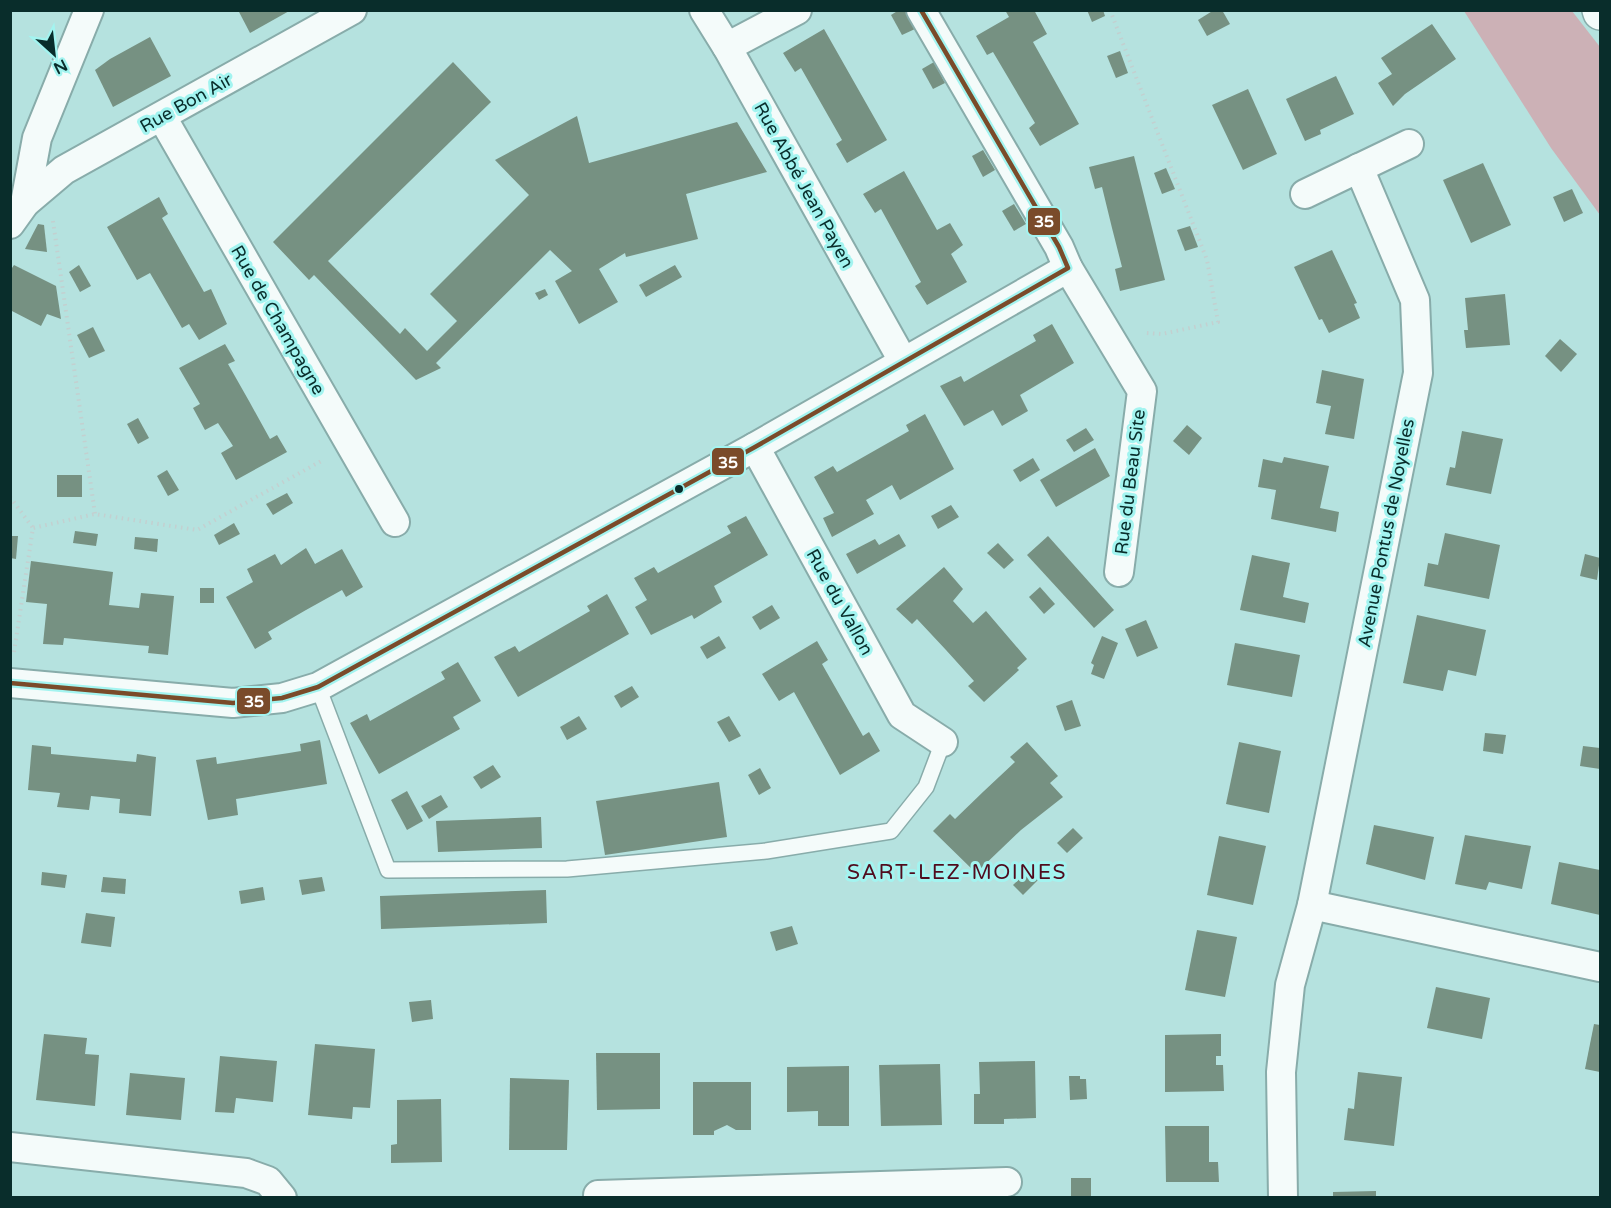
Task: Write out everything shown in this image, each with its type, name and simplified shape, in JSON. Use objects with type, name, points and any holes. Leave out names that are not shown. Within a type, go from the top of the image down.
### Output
[{"type":"street","points":[[18,214],[37,138],[89,10]]},
{"type":"street","name":"Rue Bon Air","points":[[18,214],[64,170],[352,10]]},
{"type":"street","name":"Rue Abbé Jean Payen","points":[[704,10],[728,48],[903,361]]},
{"type":"street","points":[[728,48],[797,10]]},
{"type":"street","name":"Rue du Beau Site","points":[[921,10],[1059,247],[1068,268],[1142,391],[1119,572]]},
{"type":"street","name":"Rue de Champagne","points":[[162,117],[395,522]]},
{"type":"street","points":[[1305,194],[1409,144]]},
{"type":"street","name":"Avenue Pontus de Noyelles","points":[[1283,1197],[1281,1072],[1290,985],[1312,905],[1418,373],[1415,300],[1359,168]]},
{"type":"street","points":[[11,673],[233,703],[282,698],[318,687],[755,447],[1068,268]]},
{"type":"street","name":"Rue du Vallon","points":[[755,447],[902,715],[943,742]]},
{"type":"street","points":[[1312,905],[1600,967]]},
{"type":"street","points":[[10,1147],[246,1173],[268,1181],[282,1197]]},
{"type":"street","points":[[598,1195],[752,1194],[1007,1182]]},
{"type":"lane","points":[[318,687],[388,870],[567,869],[766,851],[891,831],[926,787],[943,742]]},
{"type":"path","points":[[1107,332],[1162,333],[1218,322],[1207,260],[1110,10]]},
{"type":"path","points":[[48,184],[94,514]]},
{"type":"path","points":[[33,528],[94,514],[197,530],[350,444]]},
{"type":"path","points":[[10,497],[33,528],[11,673]]},
{"type":"shaded area","points":[[1464,11],[1572,11],[1600,47],[1600,215],[1551,148]]},
{"type":"building","points":[[238,10],[291,10],[250,33]]},
{"type":"building","points":[[899,10],[905,10],[915,29],[902,35],[891,15]]},
{"type":"building","points":[[1005,10],[1034,10],[1047,34],[1033,42],[1079,124],[1040,146],[1029,128],[1035,123],[993,52],[987,55],[976,36],[1009,17]]},
{"type":"building","points":[[1087,10],[1103,10],[1105,16],[1092,22]]},
{"type":"building","points":[[1214,10],[1222,10],[1230,24],[1207,36],[1198,20]]},
{"type":"building","points":[[1432,24],[1456,59],[1405,94],[1393,106],[1378,83],[1392,74],[1381,58]]},
{"type":"building","points":[[824,29],[887,140],[847,163],[836,144],[842,140],[801,68],[795,72],[783,53]]},
{"type":"building","points":[[150,37],[171,76],[113,107],[95,70]]},
{"type":"building","points":[[1120,51],[1128,73],[1116,78],[1107,56]]},
{"type":"building","points":[[453,62],[491,102],[328,261],[400,334],[405,328],[427,351],[457,321],[430,294],[529,195],[495,160],[577,116],[589,163],[737,122],[767,172],[686,194],[698,239],[626,257],[625,253],[599,269],[618,302],[579,324],[555,281],[572,271],[550,250],[436,363],[441,368],[416,380],[314,275],[309,280],[273,242]]},
{"type":"building","points":[[934,62],[945,83],[933,89],[922,69]]},
{"type":"building","points":[[1336,76],[1354,114],[1320,130],[1321,134],[1305,141],[1286,99]]},
{"type":"building","points":[[1248,89],[1277,154],[1243,170],[1212,105]]},
{"type":"building","points":[[983,150],[995,170],[983,177],[972,156]]},
{"type":"building","points":[[1134,156],[1165,280],[1120,291],[1115,269],[1122,267],[1102,187],[1095,189],[1089,167]]},
{"type":"building","points":[[1483,163],[1511,225],[1471,243],[1443,180]]},
{"type":"building","points":[[1166,168],[1175,189],[1162,194],[1154,173]]},
{"type":"building","points":[[904,171],[937,230],[950,223],[963,245],[951,254],[967,282],[927,305],[915,286],[921,282],[881,209],[875,213],[863,194]]},
{"type":"building","points":[[1572,189],[1583,213],[1564,222],[1553,197]]},
{"type":"building","points":[[159,197],[168,214],[162,218],[204,292],[211,289],[227,324],[199,340],[189,324],[182,328],[150,273],[137,280],[107,227]]},
{"type":"building","points":[[1014,204],[1026,224],[1014,231],[1002,211]]},
{"type":"building","points":[[38,224],[44,225],[47,252],[25,249]]},
{"type":"building","points":[[1190,226],[1198,247],[1185,251],[1177,230]]},
{"type":"building","points":[[1332,250],[1357,303],[1354,304],[1360,318],[1329,333],[1322,319],[1319,320],[1294,267]]},
{"type":"building","points":[[14,265],[56,286],[61,319],[47,314],[41,326],[10,310],[10,271]]},
{"type":"building","points":[[79,265],[91,286],[80,292],[69,272]]},
{"type":"building","points":[[675,265],[682,277],[646,297],[639,285]]},
{"type":"building","points":[[545,289],[548,295],[539,300],[535,293]]},
{"type":"building","points":[[1505,294],[1510,345],[1466,348],[1464,330],[1468,330],[1465,298]]},
{"type":"building","points":[[1052,324],[1074,363],[1020,395],[1028,411],[1002,426],[993,410],[964,426],[940,386],[961,376],[964,382],[1036,341],[1033,335]]},
{"type":"building","points":[[93,327],[105,351],[89,358],[77,335]]},
{"type":"building","points":[[1560,339],[1577,354],[1561,372],[1545,356]]},
{"type":"building","points":[[225,344],[235,361],[228,364],[270,439],[277,435],[287,452],[236,480],[221,453],[233,446],[218,423],[205,430],[193,408],[200,404],[179,368]]},
{"type":"building","points":[[1322,370],[1364,379],[1354,439],[1325,434],[1331,406],[1316,403]]},
{"type":"building","points":[[925,414],[954,469],[900,500],[892,485],[866,500],[874,514],[832,537],[823,518],[834,513],[814,477],[833,466],[837,472],[909,431],[906,425]]},
{"type":"building","points":[[138,418],[149,438],[138,444],[127,424]]},
{"type":"building","points":[[1187,425],[1202,438],[1189,455],[1173,441]]},
{"type":"building","points":[[1086,428],[1094,440],[1074,452],[1066,440]]},
{"type":"building","points":[[1462,431],[1503,439],[1491,494],[1446,485],[1450,467],[1455,468]]},
{"type":"building","points":[[1095,448],[1110,476],[1056,507],[1040,480]]},
{"type":"building","points":[[1284,457],[1329,466],[1320,508],[1339,512],[1336,532],[1271,519],[1276,490],[1258,487],[1263,459],[1282,463]]},
{"type":"building","points":[[1033,458],[1040,470],[1020,482],[1013,470]]},
{"type":"building","points":[[167,470],[179,490],[168,496],[157,476]]},
{"type":"building","points":[[57,475],[82,475],[82,497],[57,497]]},
{"type":"building","points":[[287,493],[293,503],[273,515],[266,504]]},
{"type":"building","points":[[951,505],[959,517],[938,529],[931,516]]},
{"type":"building","points":[[746,516],[768,555],[714,586],[722,602],[694,619],[692,615],[651,635],[635,607],[647,600],[634,578],[654,567],[658,573],[722,538],[731,533],[727,526]]},
{"type":"building","points":[[234,523],[240,534],[219,545],[214,535]]},
{"type":"building","points":[[75,531],[98,534],[96,546],[73,543]]},
{"type":"building","points":[[1445,533],[1500,545],[1489,599],[1424,586],[1428,563],[1438,565]]},
{"type":"building","points":[[899,534],[906,546],[857,574],[846,554],[875,539],[879,545]]},
{"type":"building","points":[[10,536],[18,536],[16,559],[10,558]]},
{"type":"building","points":[[1048,536],[1114,610],[1094,628],[1027,555]]},
{"type":"building","points":[[135,537],[158,539],[157,552],[134,549]]},
{"type":"building","points":[[998,543],[1014,560],[1004,569],[987,553]]},
{"type":"building","points":[[306,548],[315,564],[342,549],[363,587],[346,597],[342,590],[306,610],[268,632],[272,639],[255,649],[226,597],[253,582],[247,569],[275,554],[281,565]]},
{"type":"building","points":[[1585,554],[1600,558],[1597,580],[1580,576]]},
{"type":"building","points":[[1252,555],[1290,563],[1283,597],[1309,603],[1305,623],[1240,610]]},
{"type":"building","points":[[31,561],[113,572],[109,605],[139,608],[141,593],[174,596],[168,655],[148,653],[149,646],[64,638],[63,645],[43,644],[47,604],[26,602]]},
{"type":"building","points":[[944,567],[963,589],[953,601],[973,623],[986,611],[1027,659],[1017,668],[1019,670],[984,702],[968,686],[974,681],[917,619],[912,624],[896,609]]},
{"type":"building","points":[[1040,587],[1055,604],[1044,614],[1029,597]]},
{"type":"building","points":[[200,588],[214,588],[214,603],[200,603]]},
{"type":"building","points":[[607,594],[629,634],[518,697],[494,657],[515,646],[519,652],[590,611],[587,606]]},
{"type":"building","points":[[772,605],[780,618],[760,630],[752,617]]},
{"type":"building","points":[[1417,615],[1486,630],[1476,676],[1448,670],[1443,691],[1403,683]]},
{"type":"building","points":[[1146,620],[1158,648],[1137,657],[1125,629]]},
{"type":"building","points":[[719,636],[726,648],[707,659],[700,647]]},
{"type":"building","points":[[1102,636],[1118,643],[1104,679],[1091,674],[1094,665],[1091,663]]},
{"type":"building","points":[[817,641],[828,660],[822,664],[863,736],[869,732],[880,751],[840,775],[794,692],[779,701],[762,674]]},
{"type":"building","points":[[1235,643],[1300,655],[1292,697],[1227,685]]},
{"type":"building","points":[[458,662],[481,701],[453,717],[460,729],[379,774],[350,723],[367,714],[370,721],[445,679],[441,672]]},
{"type":"building","points":[[632,686],[639,697],[621,708],[614,696]]},
{"type":"building","points":[[1072,700],[1081,726],[1065,731],[1056,706]]},
{"type":"building","points":[[579,716],[587,729],[567,740],[560,727]]},
{"type":"building","points":[[729,716],[741,736],[729,742],[717,722]]},
{"type":"building","points":[[1485,733],[1506,735],[1503,754],[1483,751]]},
{"type":"building","points":[[320,740],[327,784],[236,799],[238,815],[208,820],[196,760],[216,757],[217,764],[289,753],[301,751],[300,744]]},
{"type":"building","points":[[1027,742],[1058,776],[1050,783],[1063,797],[1021,830],[976,873],[933,831],[950,814],[955,819],[1015,762],[1010,757]]},
{"type":"building","points":[[1239,742],[1281,751],[1269,813],[1226,804]]},
{"type":"building","points":[[32,745],[51,747],[51,754],[136,762],[137,754],[156,757],[151,816],[119,813],[120,799],[91,796],[89,810],[57,807],[60,793],[28,790]]},
{"type":"building","points":[[1583,746],[1600,748],[1600,769],[1580,766]]},
{"type":"building","points":[[493,765],[501,777],[481,789],[473,777]]},
{"type":"building","points":[[760,768],[771,788],[759,795],[748,775]]},
{"type":"building","points":[[719,782],[727,837],[605,855],[596,801]]},
{"type":"building","points":[[407,791],[423,821],[407,830],[391,800]]},
{"type":"building","points":[[441,795],[448,807],[429,819],[421,806]]},
{"type":"building","points":[[541,817],[542,848],[438,852],[436,821]]},
{"type":"building","points":[[1374,825],[1434,837],[1425,880],[1366,864]]},
{"type":"building","points":[[1073,828],[1083,838],[1067,853],[1057,843]]},
{"type":"building","points":[[1465,835],[1531,846],[1522,889],[1489,882],[1486,890],[1455,884]]},
{"type":"building","points":[[1219,836],[1266,846],[1253,905],[1207,895]]},
{"type":"building","points":[[1559,862],[1600,870],[1600,915],[1551,904]]},
{"type":"building","points":[[1030,869],[1039,879],[1023,895],[1013,885]]},
{"type":"building","points":[[42,872],[67,875],[65,888],[41,885]]},
{"type":"building","points":[[103,877],[126,879],[125,894],[101,892]]},
{"type":"building","points":[[322,877],[325,891],[302,895],[299,880]]},
{"type":"building","points":[[263,887],[265,900],[241,904],[239,891]]},
{"type":"building","points":[[546,890],[547,923],[381,929],[380,896]]},
{"type":"building","points":[[86,913],[115,917],[111,947],[81,943]]},
{"type":"building","points":[[792,926],[798,944],[776,951],[770,932]]},
{"type":"building","points":[[1197,930],[1237,937],[1225,997],[1185,990]]},
{"type":"building","points":[[1436,987],[1490,998],[1482,1039],[1427,1028]]},
{"type":"building","points":[[431,1000],[433,1019],[412,1022],[409,1002]]},
{"type":"building","points":[[1594,1024],[1600,1025],[1600,1072],[1585,1069]]},
{"type":"building","points":[[44,1034],[87,1038],[85,1054],[99,1055],[95,1106],[36,1100]]},
{"type":"building","points":[[1221,1034],[1221,1056],[1216,1056],[1216,1065],[1223,1065],[1224,1091],[1165,1092],[1165,1035]]},
{"type":"building","points":[[315,1044],[375,1049],[370,1108],[353,1107],[352,1119],[308,1115]]},
{"type":"building","points":[[596,1053],[660,1053],[660,1109],[597,1110]]},
{"type":"building","points":[[220,1056],[277,1061],[273,1102],[236,1098],[234,1113],[215,1112]]},
{"type":"building","points":[[1035,1061],[1036,1118],[1004,1119],[1004,1124],[974,1124],[974,1094],[980,1094],[979,1062]]},
{"type":"building","points":[[940,1064],[942,1125],[881,1126],[879,1065]]},
{"type":"building","points":[[849,1066],[849,1126],[818,1126],[818,1111],[787,1112],[787,1067]]},
{"type":"building","points":[[1358,1072],[1402,1077],[1394,1146],[1344,1140],[1348,1108],[1354,1109]]},
{"type":"building","points":[[130,1073],[185,1078],[181,1120],[126,1115]]},
{"type":"building","points":[[1069,1076],[1080,1076],[1080,1079],[1086,1079],[1087,1099],[1070,1100]]},
{"type":"building","points":[[510,1078],[569,1080],[567,1150],[509,1150]]},
{"type":"building","points":[[693,1082],[751,1082],[751,1130],[736,1130],[727,1125],[714,1131],[714,1135],[693,1135]]},
{"type":"building","points":[[441,1099],[442,1162],[391,1163],[391,1145],[397,1144],[397,1100]]},
{"type":"building","points":[[1165,1126],[1209,1126],[1209,1162],[1218,1162],[1219,1182],[1166,1182]]},
{"type":"building","points":[[1071,1178],[1091,1178],[1091,1197],[1071,1197]]},
{"type":"building","points":[[1376,1191],[1376,1197],[1333,1197],[1333,1192]]},
{"type":"transit line","name":"35","points":[[10,683],[233,703],[282,698],[318,687],[755,447],[1068,268],[1059,247],[921,10]]},
{"type":"district","name":"SART-LEZ-MOINES","points":[[957,872]]}]
